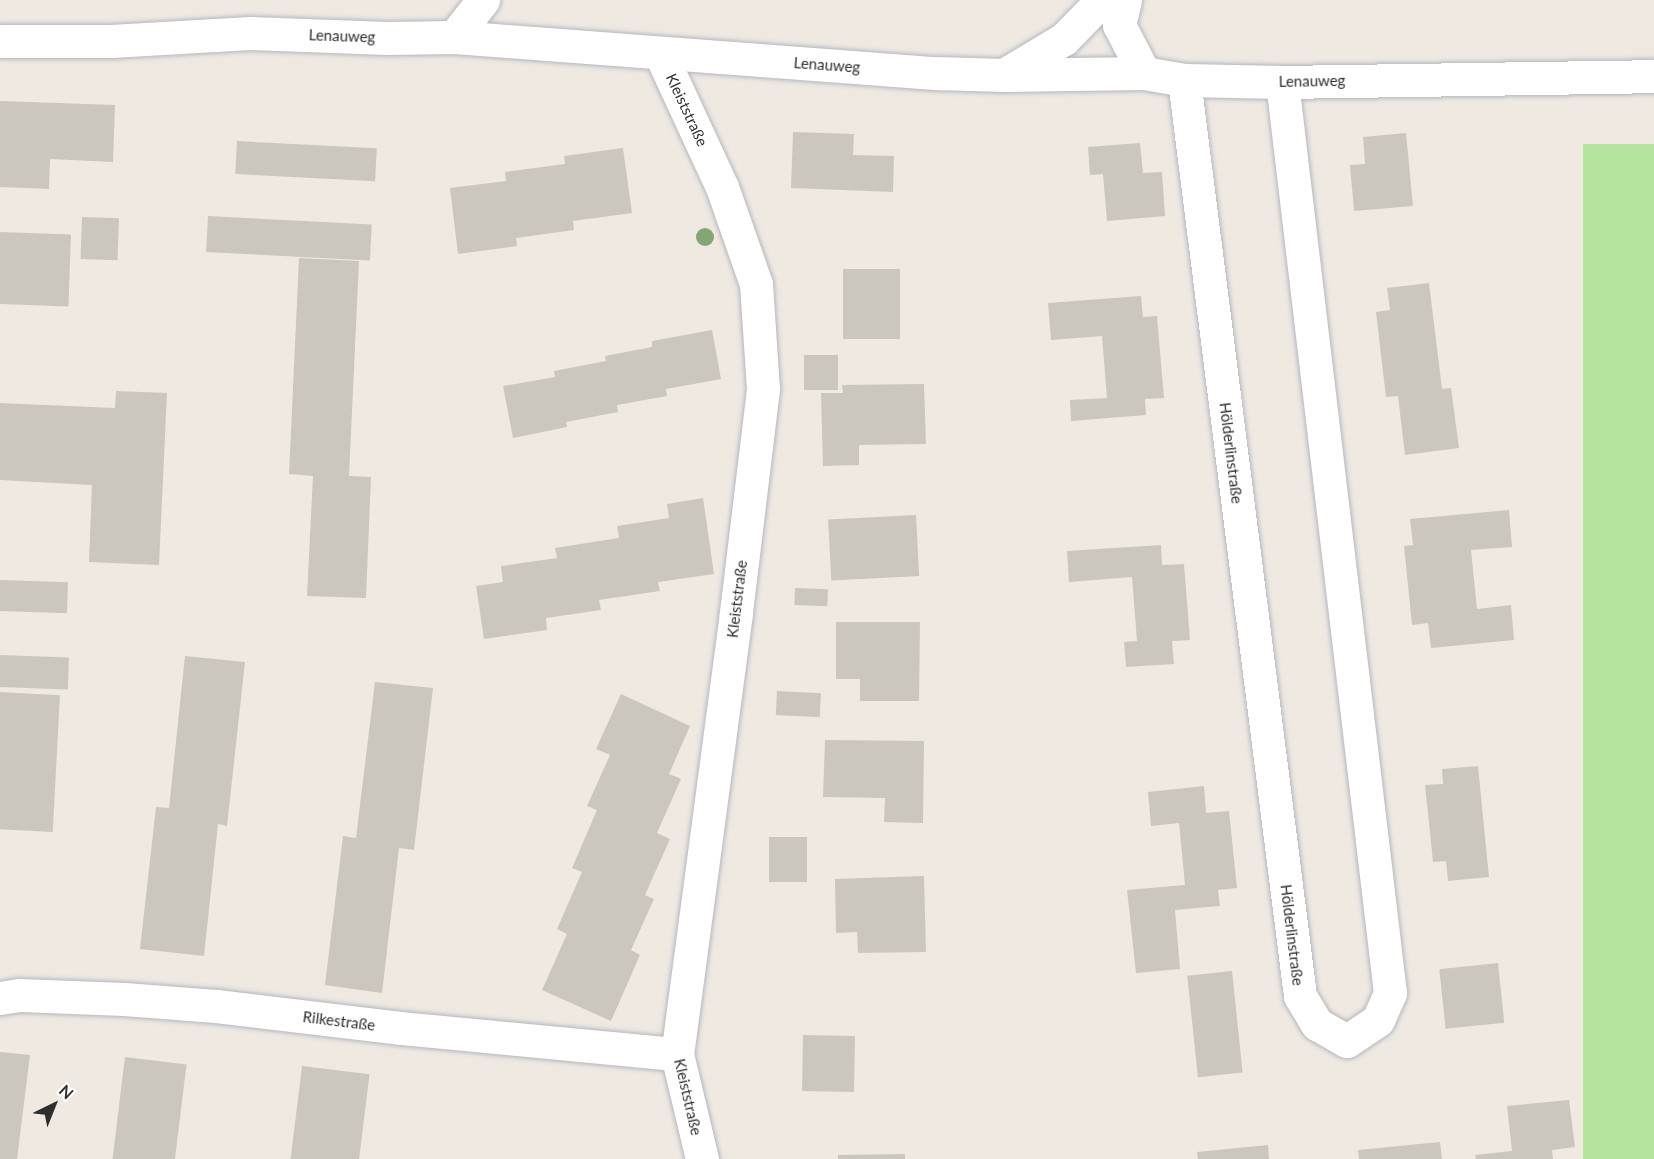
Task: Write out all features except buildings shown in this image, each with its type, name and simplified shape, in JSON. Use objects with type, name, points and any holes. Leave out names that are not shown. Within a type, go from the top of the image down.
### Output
[{"type":"street","points":[[454,37],[483,0]]},
{"type":"street","points":[[1004,75],[1064,39],[1102,0]]},
{"type":"street","points":[[1125,0],[1119,25],[1144,73]]},
{"type":"street","name":"Lenauweg","points":[[0,41],[111,41],[250,33],[387,38],[454,37],[935,73],[1004,75],[1144,73],[1184,80],[1282,82],[1654,76]]},
{"type":"street","name":"Kleiststraße","points":[[660,53],[722,187],[756,284],[763,389],[677,1054],[702,1159]]},
{"type":"street","name":"Hölderlinstraße","points":[[1184,80],[1300,996],[1317,1024],[1347,1041],[1378,1020],[1390,993],[1282,82]]},
{"type":"street","name":"Rilkestraße","points":[[0,998],[20,995],[216,1006],[400,1028],[677,1054]]},
{"type":"green space","points":[[1583,144],[1654,144],[1654,1159],[1583,1159]]}]
